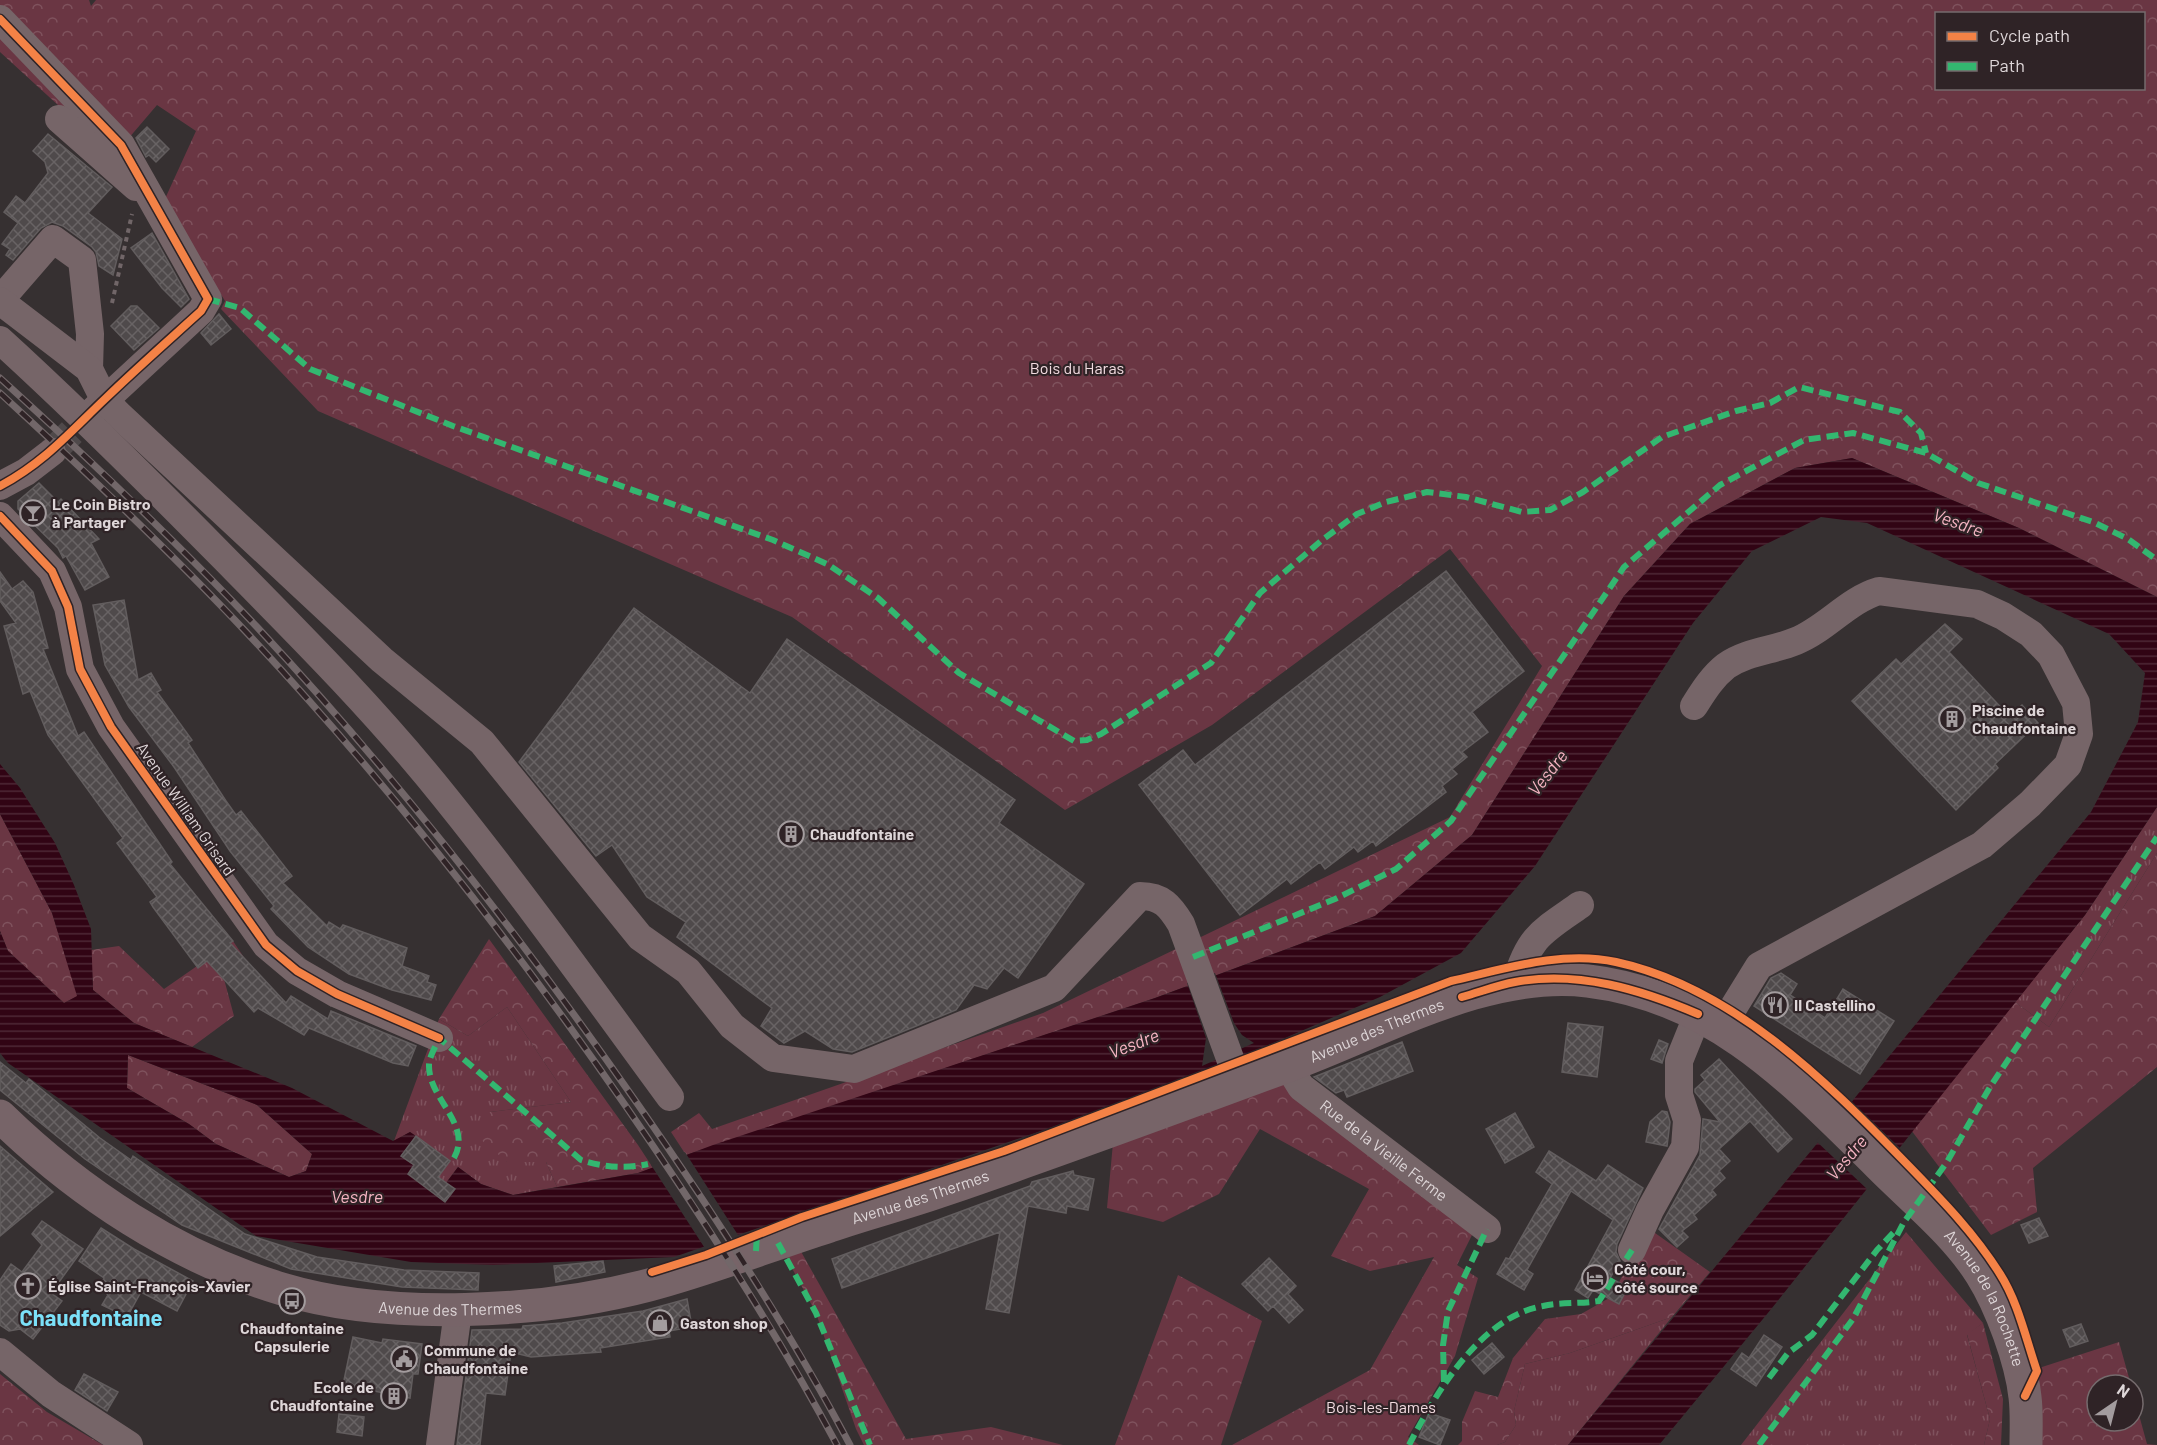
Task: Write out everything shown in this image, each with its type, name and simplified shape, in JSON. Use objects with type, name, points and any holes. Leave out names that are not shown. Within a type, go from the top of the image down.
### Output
[{"type":"main road","name":"Avenue des Thermes","points":[[0,1116],[74,1179],[129,1218],[158,1237],[212,1264],[286,1290],[375,1305],[458,1311],[539,1304],[650,1285],[941,1191],[1233,1069],[1288,1066],[1462,997],[1516,982],[1565,979],[1596,982],[1655,996],[1710,1020],[1768,1059],[1831,1118]]},
{"type":"main road","name":"Avenue de la Rochette","points":[[1831,1118],[1940,1225],[1980,1272],[2016,1355],[2025,1396],[2026,1445]]},
{"type":"street","points":[[0,19],[121,145],[142,189],[208,299],[201,311],[98,406]]},
{"type":"street","points":[[59,119],[142,189]]},
{"type":"street","points":[[89,369],[0,300],[53,239],[82,260],[90,334],[89,369],[98,406],[382,660],[482,742],[640,937],[688,971],[732,1026],[773,1058],[854,1069],[1054,988],[1140,896],[1150,896],[1167,903],[1181,924],[1233,1069]]},
{"type":"street","points":[[0,340],[53,389],[315,650],[387,730],[442,794],[532,909],[670,1097]]},
{"type":"street","points":[[0,486],[26,472],[52,452]]},
{"type":"street","name":"Avenue William Grisard","points":[[0,516],[52,570],[68,607],[80,669],[111,727],[266,945],[297,971],[337,994],[439,1038]]},
{"type":"street","points":[[1632,1250],[1650,1210],[1685,1147],[1687,1120],[1679,1095],[1679,1061],[1710,1020],[1759,966],[1982,845],[2030,804],[2068,765],[2079,734],[2076,703],[2051,655],[2031,634],[1977,604],[1879,591],[1865,595],[1826,624],[1796,642],[1745,655],[1731,663],[1706,686],[1694,706]]},
{"type":"street","points":[[1516,982],[1527,951],[1538,935],[1580,906]]},
{"type":"street","name":"Rue de la Vieille Ferme","points":[[1288,1066],[1301,1087],[1487,1229]]},
{"type":"street","points":[[440,1445],[458,1311]]},
{"type":"street","points":[[0,1352],[51,1394],[129,1445]]},
{"type":"path","points":[[111,309],[142,189]]},
{"type":"green space","name":"Bois du Haras","points":[[0,0],[89,0],[91,6],[96,0],[2157,0],[2157,597],[2019,528],[1852,458],[1795,468],[1690,524],[1624,596],[1472,835],[1375,916],[1155,998],[686,1155],[671,1132],[699,1113],[712,1129],[1043,1013],[1450,817],[1542,666],[1450,549],[1212,725],[1065,810],[792,617],[318,411],[221,309],[225,301],[164,201],[196,131],[157,105],[128,139],[0,11]]},
{"type":"green space","points":[[0,37],[106,149],[0,52]]},
{"type":"green space","points":[[2157,807],[2157,853],[2049,1027],[2015,1002],[2085,915]]},
{"type":"green space","points":[[0,814],[52,913],[78,996],[64,1003],[8,951],[0,931]]},
{"type":"green space","points":[[2157,853],[2157,1067],[2033,1168],[2037,1212],[1991,1235],[1911,1130],[2015,1002],[2049,1027]]},
{"type":"green space","points":[[489,939],[653,1168],[638,1173],[557,1187],[546,1162],[507,1162],[479,1138],[490,1112],[571,1102],[507,1007],[468,1036],[439,1019]]},
{"type":"green space","points":[[233,941],[245,959],[224,979],[234,1016],[192,1047],[134,1023],[93,990],[91,950],[119,946],[164,989]]},
{"type":"green space","points":[[507,1007],[571,1102],[490,1112],[507,1162],[546,1162],[557,1187],[513,1195],[481,1184],[458,1167],[446,1183],[438,1177],[449,1161],[410,1132],[394,1141],[439,1019],[468,1036]]},
{"type":"green space","points":[[128,1055],[257,1105],[312,1154],[306,1171],[289,1177],[216,1144],[189,1124],[127,1088]]},
{"type":"green space","points":[[1294,1078],[1478,1223],[1457,1265],[1478,1278],[1455,1356],[1408,1437],[1419,1445],[1232,1445],[1370,1370],[1434,1257],[1370,1271],[1331,1256],[1369,1189],[1260,1129],[1219,1194],[1163,1222],[1107,1208],[1113,1143]]},
{"type":"green space","name":"Bois-les-Dames","points":[[1648,1228],[1710,1272],[1672,1317],[1570,1353],[1525,1364],[1514,1411],[1516,1425],[1505,1442],[1497,1445],[1458,1445],[1462,1441],[1462,1422],[1475,1391],[1498,1397],[1513,1358],[1545,1319],[1581,1314],[1611,1297]]},
{"type":"green space","points":[[1906,1232],[1983,1323],[1967,1335],[1990,1419],[1984,1445],[1741,1445]]},
{"type":"green space","points":[[799,1248],[906,1439],[991,1427],[1063,1445],[864,1445],[856,1429],[816,1313],[786,1257]]},
{"type":"green space","points":[[1178,1275],[1262,1321],[1221,1445],[1115,1445]]},
{"type":"green space","points":[[1672,1317],[1568,1445],[1497,1445],[1505,1442],[1516,1425],[1514,1411],[1525,1364],[1570,1353]]},
{"type":"green space","points":[[1983,1323],[2003,1399],[2001,1445],[1984,1445],[1990,1419],[1967,1334]]},
{"type":"green space","points":[[2119,1342],[2128,1373],[2085,1373],[2085,1433],[2144,1433],[2147,1444],[2157,1445],[2036,1445],[2039,1368]]},
{"type":"green space","points":[[0,1374],[47,1412],[103,1445],[0,1445]]},
{"type":"water","name":"Vesdre","points":[[1852,458],[2019,528],[2157,597],[2157,807],[2085,915],[1772,1308],[1659,1445],[1568,1445],[2091,812],[2138,722],[2145,673],[2109,634],[1867,523],[1821,517],[1752,551],[1693,623],[1535,866],[1461,953],[1380,997],[1183,1082],[674,1257],[493,1265],[411,1262],[256,1236],[8,1063],[0,1053],[0,931],[8,951],[64,1003],[77,996],[52,913],[0,814],[0,764],[20,788],[55,843],[74,885],[91,929],[93,990],[134,1023],[292,1088],[393,1141],[410,1132],[416,1136],[401,1155],[414,1165],[408,1174],[445,1202],[454,1190],[446,1183],[458,1167],[481,1184],[513,1195],[638,1173],[713,1145],[1155,998],[1375,916],[1472,835],[1624,596],[1690,524],[1795,468]],"holes":[[[128,1055],[257,1105],[312,1154],[306,1171],[289,1177],[216,1144],[189,1124],[127,1088]]]},
{"type":"pier","points":[[1215,973],[1234,1023],[1242,1035],[1254,1043],[1202,1066],[1206,1038],[1187,983]]},
{"type":"pier","points":[[1856,1092],[1852,1102],[1901,1149],[1868,1190],[1816,1141]]},
{"type":"pier","points":[[685,1152],[739,1237],[706,1250],[651,1165]]},
{"type":"building","points":[[147,127],[169,149],[156,162],[149,155],[146,157],[136,138]]},
{"type":"building","points":[[48,134],[112,187],[88,213],[122,239],[113,275],[99,266],[96,252],[92,247],[63,226],[52,222],[41,228],[13,260],[6,255],[10,249],[2,244],[18,223],[4,212],[16,196],[25,203],[48,173],[45,162],[33,151]]},
{"type":"building","points":[[152,233],[189,299],[181,307],[162,288],[131,248]]},
{"type":"building","points":[[131,306],[137,306],[159,328],[134,350],[111,326]]},
{"type":"building","points":[[219,314],[231,329],[211,345],[201,333]]},
{"type":"building","points":[[39,483],[58,502],[61,499],[99,539],[91,543],[109,577],[85,590],[66,556],[63,558],[58,548],[18,509],[18,501]]},
{"type":"building","points":[[1446,571],[1524,671],[1472,712],[1488,732],[1462,752],[1467,757],[1452,769],[1457,774],[1442,786],[1446,792],[1376,846],[1373,841],[1358,852],[1354,847],[1325,869],[1320,862],[1291,884],[1287,879],[1240,915],[1139,785],[1183,750],[1195,765]]},
{"type":"building","points":[[0,572],[12,589],[23,581],[33,592],[48,648],[43,649],[78,736],[84,732],[172,862],[170,864],[233,941],[230,943],[286,1003],[291,996],[328,1019],[331,1011],[416,1046],[408,1066],[393,1063],[309,1028],[304,1035],[258,1008],[254,1012],[207,961],[198,968],[150,902],[157,897],[117,843],[123,838],[48,735],[30,691],[23,694],[4,626],[16,623],[0,601]]},
{"type":"building","points":[[124,600],[138,680],[151,673],[161,690],[157,692],[192,740],[188,743],[226,801],[236,815],[241,811],[292,876],[283,883],[327,926],[329,922],[340,929],[343,925],[407,948],[402,966],[429,976],[427,982],[436,985],[431,1000],[392,990],[349,974],[308,947],[271,909],[274,906],[230,851],[174,767],[129,707],[105,665],[93,605]]},
{"type":"building","name":"Chaudfontaine","points":[[634,608],[750,693],[787,639],[1015,800],[999,823],[1084,884],[1018,978],[1004,968],[987,989],[974,985],[956,1010],[852,1052],[833,1049],[805,1031],[784,1043],[761,1026],[772,1008],[677,937],[686,922],[647,897],[612,845],[596,856],[519,762]]},
{"type":"building","name":"Piscine de Chaudfontaine","points":[[1945,624],[1962,639],[1949,652],[2009,716],[2022,705],[2038,723],[1995,764],[1998,768],[1956,810],[1852,701],[1896,659],[1901,664]]},
{"type":"building","points":[[1781,973],[1797,984],[1790,995],[1825,1018],[1843,989],[1894,1021],[1860,1074],[1754,1006],[1771,978]]},
{"type":"building","points":[[1568,1023],[1603,1027],[1597,1077],[1562,1072]]},
{"type":"building","points":[[1659,1040],[1668,1044],[1662,1063],[1651,1059]]},
{"type":"building","points":[[1402,1042],[1413,1071],[1347,1097],[1344,1090],[1336,1093],[1314,1077]]},
{"type":"building","points":[[1719,1059],[1792,1139],[1778,1152],[1750,1121],[1719,1149],[1730,1161],[1719,1171],[1725,1178],[1712,1190],[1716,1195],[1694,1215],[1697,1219],[1682,1231],[1688,1237],[1677,1247],[1659,1229],[1700,1155],[1703,1119],[1720,1122],[1695,1092],[1695,1089],[1705,1080],[1701,1075]]},
{"type":"building","points":[[0,1062],[26,1083],[29,1079],[100,1138],[131,1160],[133,1156],[245,1234],[317,1257],[404,1270],[479,1273],[478,1290],[402,1287],[291,1269],[182,1225],[85,1159],[0,1090]]},
{"type":"building","points":[[1662,1111],[1667,1112],[1670,1122],[1667,1146],[1646,1142],[1650,1122]]},
{"type":"building","points":[[1515,1113],[1534,1147],[1505,1163],[1486,1129]]},
{"type":"building","points":[[416,1136],[450,1161],[438,1177],[455,1189],[445,1202],[408,1174],[414,1165],[401,1156]]},
{"type":"building","points":[[0,1146],[53,1192],[0,1236]]},
{"type":"building","points":[[1549,1151],[1596,1181],[1608,1165],[1643,1188],[1617,1244],[1616,1252],[1620,1261],[1610,1278],[1628,1287],[1619,1304],[1593,1290],[1588,1298],[1575,1290],[1613,1220],[1571,1191],[1527,1270],[1533,1274],[1524,1290],[1497,1274],[1506,1258],[1509,1259],[1552,1184],[1536,1172]]},
{"type":"building","points":[[1073,1171],[1074,1175],[1094,1179],[1088,1210],[1067,1206],[1066,1213],[1028,1206],[1009,1313],[986,1309],[1000,1232],[842,1288],[832,1259],[1030,1186],[1032,1182]]},
{"type":"building","points":[[2039,1218],[2048,1236],[2029,1243],[2021,1225]]},
{"type":"building","name":"Église Saint-François-Xavier","points":[[42,1221],[83,1249],[51,1293],[62,1301],[33,1339],[20,1329],[9,1331],[0,1325],[0,1280],[11,1264],[22,1272],[42,1245],[32,1234]]},
{"type":"building","points":[[101,1228],[193,1281],[177,1311],[141,1292],[127,1317],[102,1305],[108,1295],[99,1287],[104,1278],[79,1261]]},
{"type":"building","points":[[1269,1258],[1296,1286],[1288,1294],[1303,1310],[1289,1323],[1273,1306],[1268,1311],[1242,1284]]},
{"type":"building","points":[[603,1261],[605,1272],[556,1282],[554,1266]]},
{"type":"building","points":[[687,1299],[692,1327],[669,1331],[670,1337],[600,1348],[601,1352],[531,1357],[511,1352],[505,1395],[486,1393],[480,1445],[457,1445],[472,1330],[522,1329],[523,1326],[562,1323],[643,1311]]},
{"type":"building","points":[[2081,1324],[2088,1341],[2070,1347],[2063,1330]]},
{"type":"building","points":[[1764,1335],[1782,1347],[1756,1386],[1731,1369],[1742,1353],[1749,1358]]},
{"type":"building","points":[[353,1337],[382,1343],[383,1339],[422,1344],[418,1374],[413,1374],[410,1398],[343,1385]]},
{"type":"building","points":[[1492,1343],[1504,1357],[1484,1374],[1472,1360]]},
{"type":"building","points":[[84,1374],[118,1392],[107,1411],[75,1390]]},
{"type":"building","points":[[1429,1413],[1450,1420],[1440,1445],[1419,1437]]},
{"type":"building","points":[[339,1414],[364,1417],[362,1436],[337,1432]]},
{"type":"tunnel","points":[[52,452],[92,412]]},
{"type":"railway","points":[[0,378],[131,500],[257,627],[409,800],[457,860],[595,1043],[695,1188],[750,1272],[802,1358],[850,1445]]},
{"type":"railway","points":[[0,393],[126,511],[248,634],[349,746],[446,863],[582,1043],[681,1188],[736,1272],[837,1445]]},
{"type":"marked path","points":[[208,299],[240,308],[310,369],[453,426],[773,540],[827,564],[878,598],[959,673],[1074,741],[1087,740],[1101,734],[1211,663],[1260,593],[1357,514],[1386,502],[1427,492],[1466,497],[1522,512],[1550,510],[1583,492],[1662,437],[1736,411],[1770,403],[1799,387],[1900,412],[1921,433],[1926,453]]},
{"type":"marked path","points":[[1193,957],[1335,899],[1396,869],[1451,821],[1624,567],[1720,485],[1804,440],[1853,433],[1926,453],[1978,483],[2093,522],[2128,539],[2157,560]]},
{"type":"marked path","points":[[1759,1445],[1853,1319],[1904,1222],[1947,1162],[1990,1087],[2157,837]]},
{"type":"marked path","points":[[454,1158],[458,1146],[458,1134],[435,1089],[429,1065],[439,1038],[581,1160],[614,1166],[648,1164]]},
{"type":"marked path","points":[[1444,1382],[1443,1345],[1448,1311],[1487,1229]]},
{"type":"marked path","points":[[1769,1378],[1788,1353],[1812,1335],[1877,1250],[1895,1231]]},
{"type":"marked path","points":[[756,1251],[757,1234]]},
{"type":"marked path","points":[[778,1243],[816,1313],[870,1445]]},
{"type":"marked path","points":[[1409,1445],[1447,1381],[1480,1341],[1499,1325],[1520,1313],[1543,1306],[1599,1301],[1632,1250]]},
{"type":"cycle path","points":[[0,19],[121,145],[208,299],[201,311],[56,446],[30,467],[0,486]]},
{"type":"cycle path","points":[[0,516],[52,571],[68,607],[80,669],[111,727],[266,945],[297,971],[337,994],[439,1038]]},
{"type":"cycle path","points":[[652,1272],[706,1255],[802,1217],[1004,1151],[1451,981],[1533,962],[1575,958],[1596,959],[1658,974],[1698,992],[1737,1014],[1808,1068],[1873,1129],[1967,1229],[2000,1274],[2017,1309],[2037,1371],[2025,1396]]},
{"type":"cycle path","points":[[1462,997],[1515,982],[1562,979],[1609,984],[1655,997],[1698,1014]]},
{"type":"place","name":"Le Coin Bistro à Partager","points":[[33,513]]},
{"type":"place","name":"Piscine de Chaudfontaine","points":[[1952,719]]},
{"type":"place","name":"Chaudfontaine","points":[[791,834]]},
{"type":"place","name":"Il Castellino","points":[[1775,1005]]},
{"type":"place","name":"Côté cour, côté source","points":[[1595,1278]]},
{"type":"place","name":"Église Saint-François-Xavier","points":[[28,1286]]},
{"type":"place","name":"Chaudfontaine Capsulerie","points":[[292,1301]]},
{"type":"place","name":"Gaston shop","points":[[660,1323]]},
{"type":"place","name":"Commune de Chaudfontaine","points":[[404,1359]]},
{"type":"place","name":"Ecole de Chaudfontaine","points":[[394,1396]]},
{"type":"district","name":"Chaudfontaine","points":[[91,1318]]}]
